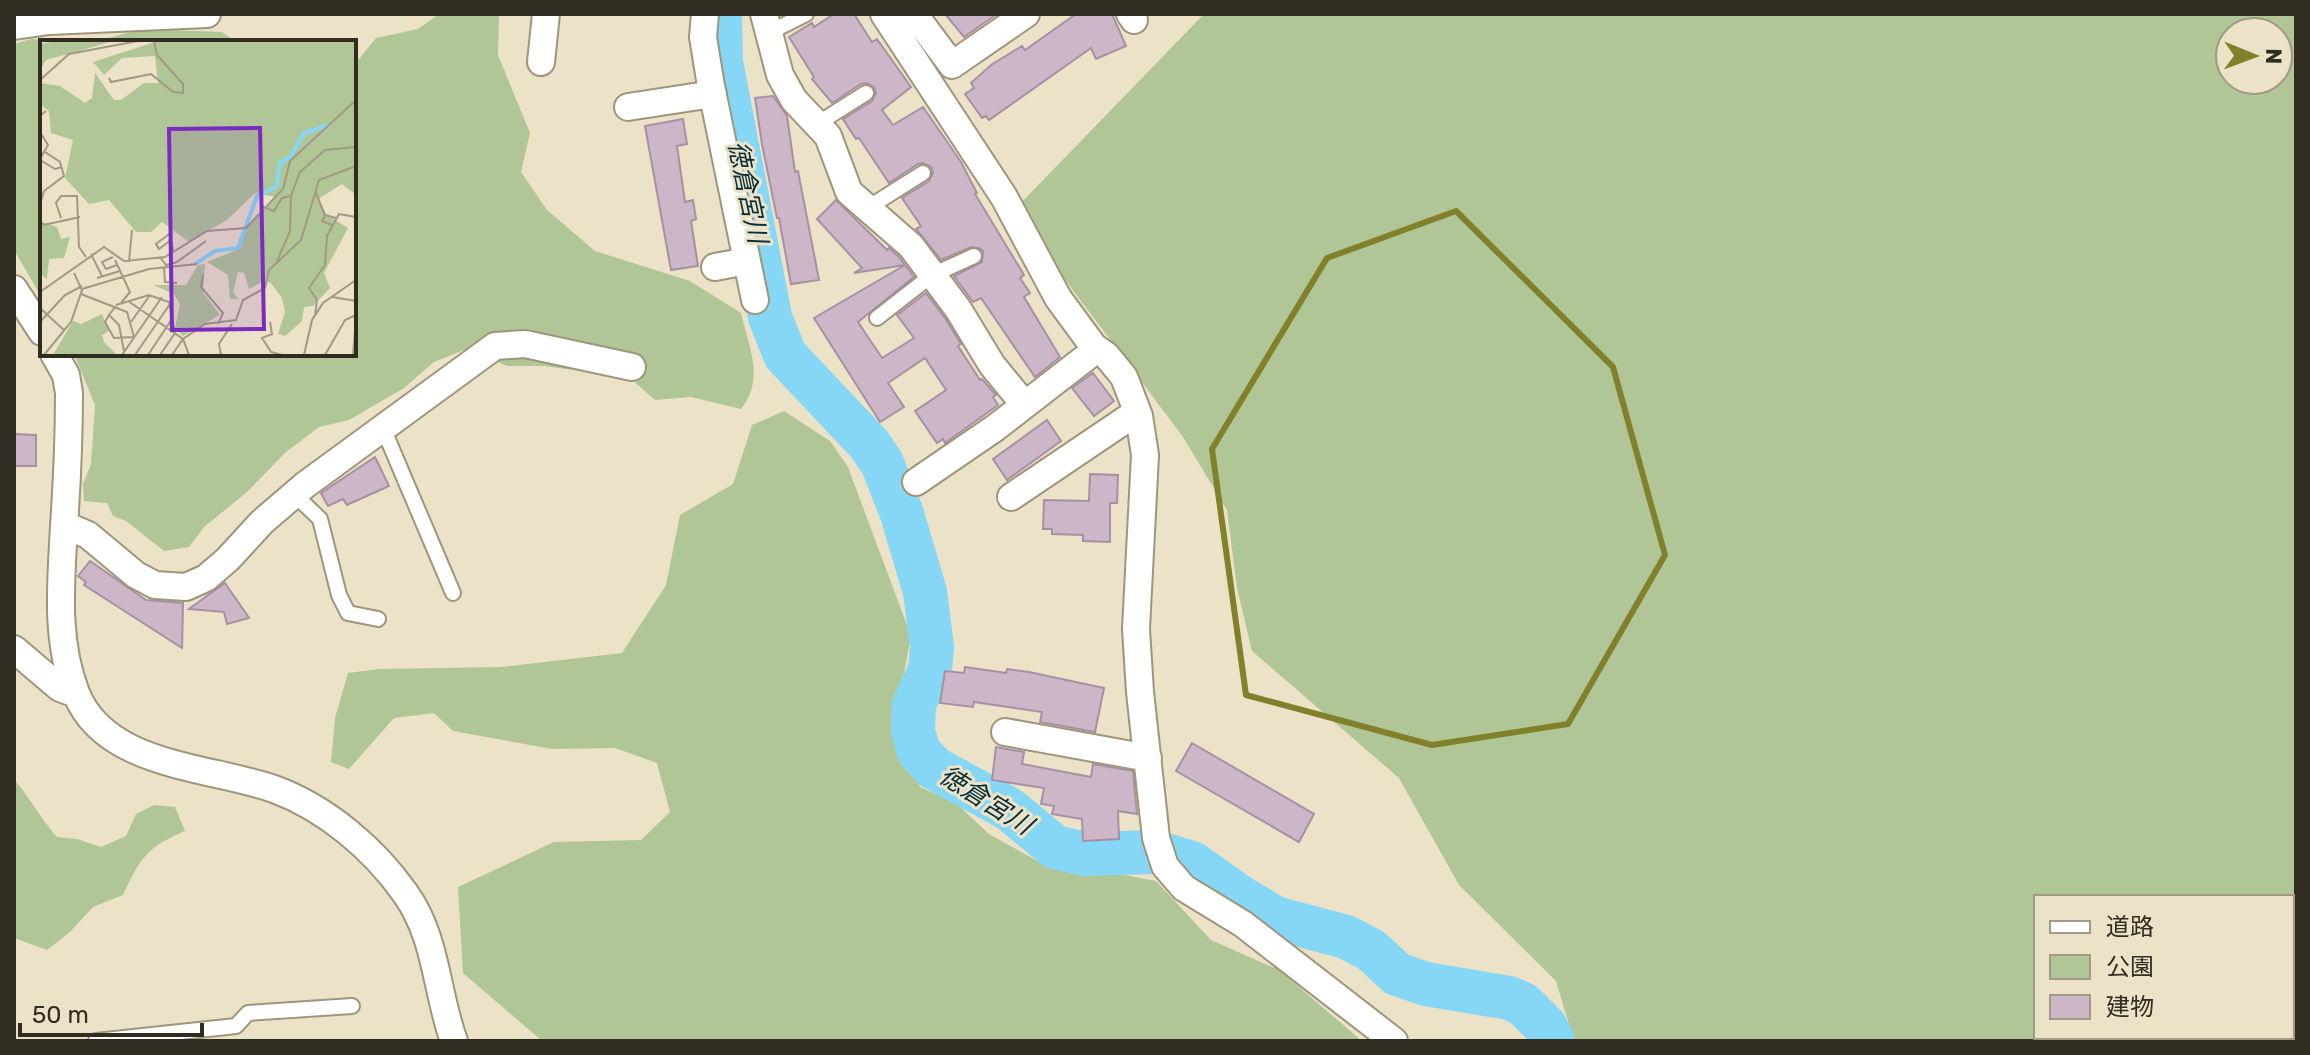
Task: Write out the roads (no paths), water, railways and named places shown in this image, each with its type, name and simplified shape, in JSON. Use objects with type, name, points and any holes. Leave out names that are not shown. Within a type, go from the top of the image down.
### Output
[{"type":"street","points":[[14,26],[140,15],[207,14]]},
{"type":"street","points":[[541,62],[546,14]]},
{"type":"street","points":[[705,14],[703,37],[755,300]]},
{"type":"street","points":[[884,14],[1004,197],[1058,298],[1097,349],[1124,377],[1137,412],[1145,455],[1136,629],[1156,838],[1165,866],[1184,888],[1243,924],[1394,1041]]},
{"type":"street","points":[[914,14],[952,65],[1026,14]]},
{"type":"street","points":[[767,23],[780,75],[794,100],[828,136],[849,192],[906,241],[958,309],[992,365],[1024,404]]},
{"type":"street","points":[[628,107],[713,94]]},
{"type":"street","points":[[715,267],[747,261]]},
{"type":"street","points":[[14,289],[40,329]]},
{"type":"street","points":[[65,525],[88,535],[136,575],[155,585],[186,587],[206,578],[294,494],[495,346],[525,344],[632,367]]},
{"type":"street","points":[[916,482],[995,428],[1097,349]]},
{"type":"street","points":[[55,356],[66,375],[69,393],[60,607],[64,653],[76,694],[88,715],[102,732],[123,745],[149,756],[274,789],[339,825],[368,851],[404,891],[419,915],[438,971],[454,1041]]},
{"type":"street","points":[[1011,497],[1137,412]]},
{"type":"street","points":[[14,649],[60,688],[76,694]]},
{"type":"street","points":[[1005,732],[1148,758]]},
{"type":"lane","points":[[767,23],[806,14]]},
{"type":"lane","points":[[817,124],[866,93]]},
{"type":"lane","points":[[866,209],[923,173]]},
{"type":"lane","points":[[877,318],[932,275],[974,256]]},
{"type":"lane","points":[[383,428],[453,593]]},
{"type":"lane","points":[[294,494],[320,519],[339,595],[348,613],[378,619]]},
{"type":"lane","points":[[96,1041],[236,1026],[248,1013],[352,1006]]},
{"type":"waterway","name":"徳倉宮川","points":[[720,14],[721,62],[770,317],[785,355],[869,444],[882,463],[902,514],[925,592],[932,647],[930,670],[914,704],[913,731],[919,752],[934,768],[1009,809],[1055,847],[1085,854],[1156,852],[1192,863],[1275,918],[1346,937],[1371,950],[1397,974],[1426,984],[1509,998],[1523,1004],[1546,1027],[1553,1041]]}]
